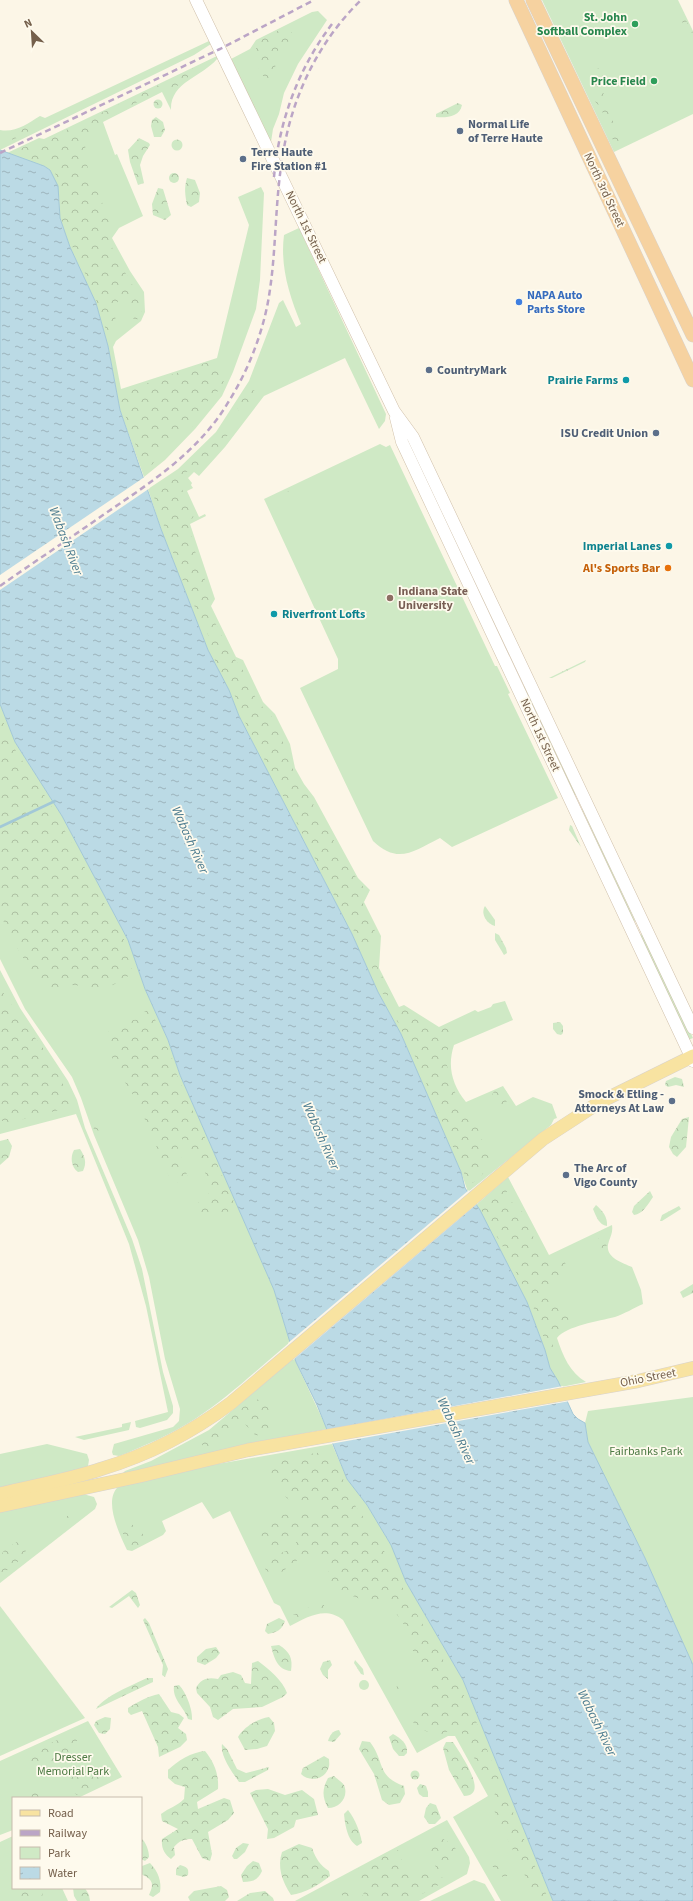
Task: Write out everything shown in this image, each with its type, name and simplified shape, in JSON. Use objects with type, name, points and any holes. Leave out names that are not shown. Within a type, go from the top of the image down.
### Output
[{"type":"highway","name":"North 3rd Street","points":[[516,0],[693,380]]},
{"type":"highway","name":"North 3rd Street","points":[[533,0],[693,335]]},
{"type":"main road","name":"North 1st Street","points":[[196,0],[394,411],[416,444],[693,1028]]},
{"type":"main road","name":"North 1st Street","points":[[394,411],[402,442],[692,1058]]},
{"type":"main road","points":[[0,1494],[99,1470],[138,1456],[188,1431],[231,1403],[537,1144],[568,1122],[620,1091],[692,1058]]},
{"type":"main road","name":"Ohio Street","points":[[0,1506],[140,1476],[248,1450],[638,1381],[693,1368]]},
{"type":"green space","points":[[542,0],[678,0],[693,31],[693,114],[614,152]]},
{"type":"green space","points":[[680,10],[693,33],[692,40],[679,16]]},
{"type":"green space","points":[[318,11],[327,20],[298,64],[284,93],[279,114],[273,129],[271,142],[231,59],[250,49],[256,40],[312,12]]},
{"type":"green space","points":[[285,28],[292,30],[292,39],[283,45],[277,53],[275,75],[271,83],[263,76],[257,64],[257,46],[265,37]]},
{"type":"green space","points":[[209,41],[211,44],[194,55],[0,150],[0,130],[5,131],[16,129],[26,125],[40,116],[45,118]]},
{"type":"green space","points":[[217,56],[217,59],[211,65],[181,86],[172,101],[171,110],[162,92],[103,122],[115,155],[117,154],[143,216],[119,228],[112,238],[130,271],[144,292],[145,312],[141,321],[116,341],[113,347],[121,389],[217,358],[249,225],[238,197],[261,187],[264,193],[260,280],[256,309],[233,372],[222,396],[195,429],[165,460],[144,477],[120,410],[108,346],[96,303],[70,247],[60,218],[59,196],[50,170],[44,166],[7,153],[39,138],[44,139]]},
{"type":"green space","points":[[196,67],[193,73],[171,91],[164,90],[157,92],[102,120],[99,123],[98,129],[86,140],[86,161],[109,221],[110,242],[114,253],[140,299],[142,310],[136,321],[133,318],[133,307],[128,297],[121,297],[116,304],[115,328],[111,336],[107,335],[95,296],[63,225],[60,188],[56,176],[53,170],[45,163],[21,157],[17,155],[16,151],[60,133]]},
{"type":"green space","points":[[598,68],[603,68],[604,96],[608,111],[620,136],[620,145],[611,138],[601,109],[591,94],[591,83]]},
{"type":"green space","points":[[156,100],[160,100],[162,104],[160,108],[156,108],[154,106],[154,102]]},
{"type":"green space","points":[[458,103],[462,105],[461,109],[456,114],[448,117],[436,117],[436,114]]},
{"type":"green space","points":[[156,117],[163,122],[165,130],[161,137],[154,137],[151,126],[152,120]]},
{"type":"green space","points":[[29,126],[32,128],[22,136],[0,143],[0,134],[6,135]]},
{"type":"green space","points":[[139,138],[150,145],[143,156],[140,165],[144,183],[138,185],[130,162],[128,150]]},
{"type":"green space","points":[[175,140],[179,140],[181,141],[181,149],[175,150],[172,147],[172,143]]},
{"type":"green space","points":[[172,173],[176,173],[178,174],[178,182],[172,183],[169,180],[169,176]]},
{"type":"green space","points":[[187,178],[195,180],[200,193],[199,202],[191,207],[187,205],[186,198],[185,188]]},
{"type":"green space","points":[[158,188],[163,189],[171,215],[165,220],[153,215],[152,204]]},
{"type":"green space","points":[[299,228],[386,414],[385,421],[379,429],[345,358],[264,396],[225,447],[199,476],[194,472],[188,478],[192,483],[191,485],[193,488],[187,491],[199,517],[205,514],[206,516],[190,524],[215,599],[211,606],[236,657],[243,660],[263,702],[275,714],[290,744],[295,768],[304,784],[314,797],[358,878],[370,890],[364,902],[381,936],[379,968],[399,1007],[404,1005],[439,1027],[475,1010],[478,1012],[491,1007],[493,1004],[505,1001],[513,1020],[454,1045],[451,1068],[457,1089],[466,1102],[503,1086],[516,1106],[533,1097],[552,1104],[557,1118],[554,1119],[551,1125],[468,1192],[461,1172],[401,1034],[378,992],[352,934],[239,716],[229,690],[208,650],[161,529],[148,489],[178,469],[216,432],[249,381],[279,303],[283,300],[296,327],[301,324],[286,280],[283,258],[284,235]]},
{"type":"green space","points":[[208,362],[220,365],[223,368],[225,376],[222,386],[209,399],[189,430],[167,443],[152,465],[146,466],[136,446],[121,400],[130,390],[139,386]]},
{"type":"green space","points":[[248,388],[255,391],[249,403],[240,413],[237,407],[239,400]]},
{"type":"green space","points":[[227,432],[228,435],[204,464],[186,472],[179,483],[194,515],[189,525],[195,551],[211,597],[208,603],[209,611],[233,657],[245,673],[257,701],[275,720],[299,785],[308,795],[350,869],[364,888],[363,907],[377,935],[377,943],[366,946],[362,945],[339,905],[240,712],[234,694],[222,675],[215,660],[210,645],[210,639],[184,584],[153,494],[153,490],[156,487],[182,469],[222,433]]},
{"type":"green space","name":"Indiana State University","points":[[380,444],[386,447],[390,445],[495,666],[497,666],[510,693],[508,694],[558,798],[452,847],[440,838],[414,851],[398,854],[382,848],[373,841],[300,688],[338,669],[338,659],[264,499]]},
{"type":"green space","points":[[292,488],[296,490],[295,495],[289,498],[285,494]]},
{"type":"green space","points":[[586,660],[585,662],[552,678],[549,678]]},
{"type":"green space","points":[[527,685],[576,795],[574,796],[522,688]]},
{"type":"green space","points":[[0,704],[15,742],[62,816],[128,940],[145,989],[168,1040],[180,1075],[274,1290],[290,1342],[232,1392],[195,1419],[177,1430],[119,1456],[113,1455],[112,1452],[114,1444],[173,1427],[179,1421],[180,1409],[165,1359],[149,1277],[138,1240],[94,1135],[72,1077],[25,1009],[0,959]]},
{"type":"green space","points":[[0,710],[7,734],[16,751],[52,807],[128,947],[132,965],[130,974],[122,981],[106,988],[94,990],[73,985],[49,992],[34,974],[21,954],[0,913]]},
{"type":"green space","points":[[583,809],[635,921],[633,921]]},
{"type":"green space","points":[[570,825],[572,826],[581,847],[569,830]]},
{"type":"green space","points":[[485,906],[495,920],[495,926],[489,923],[485,918],[483,912]]},
{"type":"green space","points":[[495,933],[499,935],[506,948],[507,953],[504,955],[495,940]]},
{"type":"green space","points":[[642,934],[644,935],[693,1038],[688,1040],[640,936]]},
{"type":"green space","points":[[374,964],[377,966],[390,992],[387,996],[382,993],[372,967]]},
{"type":"green space","points":[[0,970],[20,1008],[68,1081],[77,1100],[85,1128],[132,1239],[142,1269],[163,1372],[173,1406],[173,1413],[167,1420],[140,1428],[136,1427],[135,1421],[168,1412],[146,1306],[129,1244],[76,1114],[0,1134]]},
{"type":"green space","points":[[0,988],[43,1048],[72,1100],[67,1108],[8,1123],[0,1120]]},
{"type":"green space","points":[[150,1008],[172,1058],[176,1073],[234,1202],[232,1209],[226,1213],[202,1218],[192,1214],[196,1205],[208,1195],[208,1181],[205,1173],[196,1156],[186,1142],[181,1138],[177,1145],[188,1178],[180,1184],[169,1176],[137,1101],[117,1070],[105,1039],[108,1032],[116,1024],[143,1018],[144,1012]]},
{"type":"green space","points":[[394,1008],[409,1009],[421,1019],[439,1029],[448,1027],[451,1029],[446,1062],[453,1088],[463,1109],[477,1126],[490,1161],[482,1175],[469,1185],[414,1054],[393,1013]]},
{"type":"green space","points":[[560,1022],[563,1026],[563,1033],[561,1035],[557,1034],[553,1029],[553,1023]]},
{"type":"green space","points":[[675,1077],[682,1079],[684,1087],[676,1085],[668,1087],[665,1085],[666,1081]]},
{"type":"green space","points":[[497,1089],[503,1089],[508,1094],[506,1103],[503,1105],[497,1105],[492,1100],[492,1094]]},
{"type":"green space","points":[[92,1117],[98,1122],[99,1131],[94,1129],[90,1120]]},
{"type":"green space","points":[[689,1117],[686,1147],[677,1157],[673,1154],[669,1147],[671,1137],[682,1119]]},
{"type":"green space","points":[[8,1139],[12,1146],[9,1157],[0,1165],[0,1141]]},
{"type":"green space","points":[[80,1149],[84,1157],[85,1165],[83,1171],[78,1172],[73,1165],[72,1159],[74,1150]]},
{"type":"green space","points":[[508,1177],[549,1255],[612,1225],[612,1232],[608,1247],[609,1251],[618,1261],[632,1267],[641,1290],[643,1304],[615,1317],[575,1327],[561,1334],[557,1338],[571,1369],[586,1382],[561,1387],[550,1368],[545,1350],[527,1302],[476,1205]]},
{"type":"green space","points":[[504,1184],[508,1186],[506,1195],[509,1201],[523,1212],[534,1238],[543,1253],[551,1259],[564,1260],[568,1270],[557,1279],[549,1283],[548,1293],[553,1300],[565,1305],[569,1319],[552,1339],[554,1354],[549,1353],[533,1306],[506,1252],[482,1211],[481,1203]]},
{"type":"green space","points":[[650,1191],[653,1197],[647,1206],[643,1211],[634,1215],[632,1212],[634,1206]]},
{"type":"green space","points":[[596,1205],[604,1214],[607,1220],[607,1226],[602,1224],[597,1217],[593,1209]]},
{"type":"green space","points":[[679,1206],[681,1209],[660,1221],[662,1215]]},
{"type":"green space","points":[[601,1236],[607,1236],[606,1253],[624,1268],[620,1271],[612,1264],[604,1252],[598,1239]]},
{"type":"green space","points":[[693,1284],[693,1293],[683,1298],[680,1292]]},
{"type":"green space","points":[[294,1358],[327,1429],[247,1444],[122,1474],[125,1471],[151,1461],[209,1430]]},
{"type":"green space","points":[[263,1397],[271,1413],[271,1425],[264,1432],[256,1436],[244,1423],[235,1427],[220,1441],[207,1447],[202,1445],[205,1438],[218,1424],[247,1405]]},
{"type":"green space","name":"Fairbanks Park","points":[[693,1397],[693,1665],[645,1558],[588,1442],[585,1423],[588,1411]]},
{"type":"green space","points":[[131,1422],[129,1430],[84,1440],[75,1437],[122,1427],[122,1424]]},
{"type":"green space","points":[[47,1444],[87,1454],[89,1460],[88,1466],[83,1469],[0,1488],[0,1454]]},
{"type":"green space","points":[[332,1444],[347,1479],[367,1505],[391,1545],[406,1582],[463,1680],[553,1901],[501,1901],[453,1817],[488,1796],[455,1736],[448,1736],[417,1753],[343,1620],[336,1616],[323,1613],[310,1616],[290,1626],[280,1606],[274,1603],[230,1511],[213,1519],[202,1502],[162,1521],[166,1531],[163,1535],[132,1551],[127,1550],[117,1527],[112,1509],[114,1493],[118,1487],[184,1470]]},
{"type":"green space","points":[[323,1452],[331,1455],[356,1507],[375,1533],[411,1604],[470,1706],[499,1780],[497,1785],[491,1787],[484,1778],[461,1731],[452,1729],[438,1736],[416,1727],[411,1718],[432,1701],[433,1690],[429,1677],[412,1649],[405,1626],[391,1606],[383,1603],[373,1604],[350,1595],[336,1594],[330,1582],[328,1568],[316,1555],[300,1558],[278,1575],[266,1571],[263,1562],[272,1556],[292,1549],[297,1541],[287,1541],[270,1549],[261,1535],[265,1521],[298,1510],[316,1514],[324,1506],[318,1499],[297,1505],[280,1491],[271,1472],[275,1466],[287,1459]]},
{"type":"green space","points":[[83,1494],[94,1497],[97,1504],[95,1509],[0,1583],[0,1511]]},
{"type":"green space","points":[[75,1515],[74,1521],[69,1525],[63,1522],[67,1516]]},
{"type":"green space","points":[[126,1521],[138,1528],[146,1538],[143,1543],[135,1547],[124,1537],[120,1522]]},
{"type":"green space","points":[[17,1542],[27,1549],[16,1564],[0,1574],[0,1561],[2,1554],[7,1548]]},
{"type":"green space","points":[[132,1590],[136,1593],[140,1605],[138,1608],[129,1596],[112,1608],[109,1607]]},
{"type":"green space","points":[[323,1603],[325,1608],[296,1620],[293,1615],[316,1604]]},
{"type":"green space","name":"Dresser Memorial Park","points":[[0,1606],[85,1718],[0,1756]]},
{"type":"green space","points":[[145,1618],[149,1623],[168,1669],[165,1677],[162,1675],[163,1665],[143,1620]]},
{"type":"green space","points":[[279,1618],[285,1621],[281,1629],[268,1634],[265,1631],[267,1624]]},
{"type":"green space","points":[[279,1645],[286,1650],[290,1656],[292,1662],[291,1671],[279,1666],[275,1658],[271,1646]]},
{"type":"green space","points":[[216,1647],[220,1653],[216,1658],[205,1665],[197,1662],[197,1657],[206,1649]]},
{"type":"green space","points":[[330,1660],[332,1665],[328,1670],[328,1679],[323,1675],[320,1669],[323,1662]]},
{"type":"green space","points":[[355,1660],[363,1669],[364,1675],[361,1674],[354,1663]]},
{"type":"green space","points":[[258,1661],[271,1671],[287,1693],[283,1697],[262,1707],[233,1709],[218,1720],[213,1717],[210,1707],[197,1693],[196,1688],[198,1685],[205,1679],[218,1679],[221,1675],[233,1672],[241,1675],[245,1683],[251,1684],[252,1663]]},
{"type":"green space","points":[[147,1678],[153,1678],[153,1682],[96,1709],[112,1695]]},
{"type":"green space","points":[[362,1680],[366,1680],[368,1681],[368,1689],[362,1690],[359,1687],[359,1683]]},
{"type":"green space","points":[[406,1681],[409,1687],[403,1692],[396,1688],[399,1682]]},
{"type":"green space","points":[[179,1685],[188,1701],[192,1720],[188,1719],[176,1699],[174,1686]]},
{"type":"green space","points":[[159,1694],[171,1712],[179,1714],[184,1718],[178,1728],[186,1734],[187,1740],[180,1747],[159,1757],[158,1747],[142,1711],[131,1715],[128,1712],[128,1708],[139,1701]]},
{"type":"green space","points":[[105,1717],[111,1718],[110,1729],[105,1734],[99,1733],[94,1725],[96,1721]]},
{"type":"green space","points":[[269,1717],[274,1723],[275,1731],[267,1746],[245,1750],[238,1737],[251,1724]]},
{"type":"green space","name":"Dresser Memorial Park","points":[[88,1721],[122,1777],[80,1797],[12,1797],[12,1830],[0,1835],[0,1761]]},
{"type":"green space","points":[[339,1730],[341,1734],[334,1742],[328,1741],[335,1731]]},
{"type":"green space","points":[[81,1732],[72,1748],[64,1757],[46,1769],[38,1771],[30,1768],[23,1761],[26,1754],[71,1734]]},
{"type":"green space","points":[[393,1734],[401,1739],[406,1746],[407,1753],[404,1756],[399,1756],[393,1749],[389,1737]]},
{"type":"green space","points":[[362,1741],[370,1742],[378,1755],[385,1773],[389,1778],[404,1786],[405,1794],[400,1803],[389,1805],[382,1800],[374,1774],[359,1749]]},
{"type":"green space","points":[[446,1742],[453,1742],[471,1773],[475,1789],[472,1794],[464,1796],[449,1770],[443,1748]]},
{"type":"green space","points":[[222,1744],[227,1749],[237,1769],[246,1773],[269,1767],[268,1770],[245,1782],[239,1782],[225,1759]]},
{"type":"green space","points":[[99,1751],[103,1753],[114,1773],[109,1782],[77,1795],[72,1791],[63,1777],[71,1769],[81,1774],[94,1777],[102,1771],[99,1763]]},
{"type":"green space","points":[[205,1751],[215,1768],[218,1778],[218,1789],[197,1802],[198,1809],[224,1798],[230,1800],[234,1813],[228,1820],[208,1832],[212,1854],[210,1861],[202,1858],[192,1839],[187,1839],[176,1845],[174,1847],[175,1855],[171,1859],[166,1855],[162,1845],[162,1839],[178,1829],[162,1821],[161,1814],[184,1799],[185,1787],[175,1784],[168,1778],[168,1770],[185,1758],[195,1753]]},
{"type":"green space","points":[[324,1756],[329,1759],[329,1768],[323,1776],[312,1779],[304,1777],[301,1774],[303,1768]]},
{"type":"green space","points":[[413,1771],[417,1771],[419,1775],[417,1779],[413,1779],[411,1777],[411,1773]]},
{"type":"green space","points":[[334,1776],[344,1785],[345,1794],[340,1804],[332,1808],[328,1808],[324,1797],[324,1789],[328,1778]]},
{"type":"green space","points":[[420,1784],[426,1786],[428,1797],[423,1797],[419,1794],[417,1788]]},
{"type":"green space","points":[[33,1789],[42,1794],[42,1797],[22,1797],[23,1793]]},
{"type":"green space","points":[[268,1789],[285,1795],[302,1790],[314,1799],[318,1815],[296,1820],[294,1827],[274,1838],[267,1839],[268,1829],[250,1793],[256,1790]]},
{"type":"green space","points":[[502,1791],[507,1797],[549,1901],[532,1901],[527,1880],[492,1806],[495,1793]]},
{"type":"green space","points":[[430,1803],[436,1805],[441,1818],[435,1824],[429,1824],[424,1817],[426,1808]]},
{"type":"green space","points":[[348,1810],[359,1830],[362,1843],[357,1846],[351,1840],[346,1827],[344,1814]]},
{"type":"green space","points":[[447,1820],[469,1857],[470,1863],[467,1874],[419,1901],[295,1901]]},
{"type":"green space","points":[[435,1835],[447,1841],[457,1850],[459,1854],[460,1858],[452,1866],[444,1870],[437,1869],[429,1855],[429,1843]]},
{"type":"green space","points":[[12,1836],[12,1889],[62,1889],[68,1901],[0,1901],[0,1842]]},
{"type":"green space","points":[[142,1839],[146,1844],[149,1857],[145,1861],[142,1860]]},
{"type":"green space","points":[[243,1843],[249,1844],[245,1852],[237,1859],[234,1859],[232,1856],[236,1848]]},
{"type":"green space","points":[[299,1844],[312,1848],[319,1861],[329,1871],[330,1876],[312,1888],[291,1895],[281,1874],[280,1863],[282,1852]]},
{"type":"green space","points":[[398,1850],[405,1873],[414,1873],[425,1869],[443,1878],[444,1882],[409,1901],[360,1901],[368,1884],[368,1879],[361,1878],[355,1881],[349,1877],[351,1873],[381,1856]]},
{"type":"green space","points":[[493,1858],[504,1861],[509,1870],[506,1879],[497,1873],[491,1864]]},
{"type":"green space","points":[[253,1861],[259,1863],[262,1871],[259,1877],[255,1880],[243,1882],[241,1875],[247,1866]]},
{"type":"green space","points":[[150,1863],[157,1873],[160,1881],[160,1892],[153,1897],[149,1895],[152,1884],[148,1878],[142,1875],[142,1866]]},
{"type":"green space","points":[[180,1865],[187,1868],[188,1875],[184,1877],[176,1875],[176,1869]]},
{"type":"green space","points":[[474,1880],[485,1884],[495,1901],[430,1901]]},
{"type":"green space","points":[[221,1886],[227,1890],[229,1897],[225,1901],[190,1901],[188,1897],[194,1891]]},
{"type":"green space","points":[[346,1887],[352,1890],[353,1897],[348,1899],[342,1895],[340,1890]]},
{"type":"green space","points":[[14,1889],[43,1889],[42,1901],[14,1901]]},
{"type":"green space","points":[[73,1889],[86,1889],[90,1901],[77,1901],[74,1896]]},
{"type":"green space","points":[[265,1891],[273,1898],[274,1901],[237,1901],[250,1893]]},
{"type":"water","name":"Wabash River","points":[[0,150],[44,166],[50,170],[58,186],[60,218],[70,247],[96,303],[108,346],[120,410],[161,529],[208,650],[229,690],[239,716],[352,934],[378,992],[401,1034],[461,1172],[465,1188],[480,1210],[527,1302],[545,1350],[550,1368],[558,1381],[573,1414],[585,1423],[588,1442],[645,1558],[693,1665],[693,1901],[553,1901],[463,1680],[406,1582],[391,1545],[367,1505],[347,1479],[317,1405],[296,1362],[274,1290],[180,1075],[168,1040],[145,989],[128,940],[62,816],[15,742],[0,704]]},
{"type":"pier","points":[[146,476],[150,488],[0,590],[0,575]]},
{"type":"pier","points":[[469,1190],[478,1203],[293,1360],[288,1343]]},
{"type":"pier","points":[[563,1386],[570,1401],[330,1444],[325,1430]]},
{"type":"waterway","points":[[0,827],[55,801]]},
{"type":"railway","points":[[0,153],[220,49],[314,0]]},
{"type":"railway","points":[[0,586],[156,478],[203,436],[229,401],[242,379],[252,356],[261,332],[267,307],[272,269],[280,173],[287,132],[293,111],[320,51],[332,33],[361,0]]},
{"type":"railway","points":[[274,177],[280,136],[292,96],[309,59],[332,24]]},
{"type":"place","name":"St. John Softball Complex","points":[[635,24]]},
{"type":"place","name":"Price Field","points":[[654,81]]},
{"type":"place","name":"Normal Life of Terre Haute","points":[[460,131]]},
{"type":"place","name":"Terre Haute Fire Station #1","points":[[243,159]]},
{"type":"place","name":"NAPA Auto Parts Store","points":[[519,302]]},
{"type":"place","name":"CountryMark","points":[[429,370]]},
{"type":"place","name":"Prairie Farms","points":[[626,380]]},
{"type":"place","name":"ISU Credit Union","points":[[656,433]]},
{"type":"place","name":"Imperial Lanes","points":[[669,546]]},
{"type":"place","name":"Al's Sports Bar","points":[[668,568]]},
{"type":"place","name":"Indiana State University","points":[[390,598]]},
{"type":"place","name":"Riverfront Lofts","points":[[274,614]]},
{"type":"place","name":"Smock & Etling - Attorneys At Law","points":[[672,1101]]},
{"type":"place","name":"The Arc of Vigo County","points":[[566,1175]]}]
